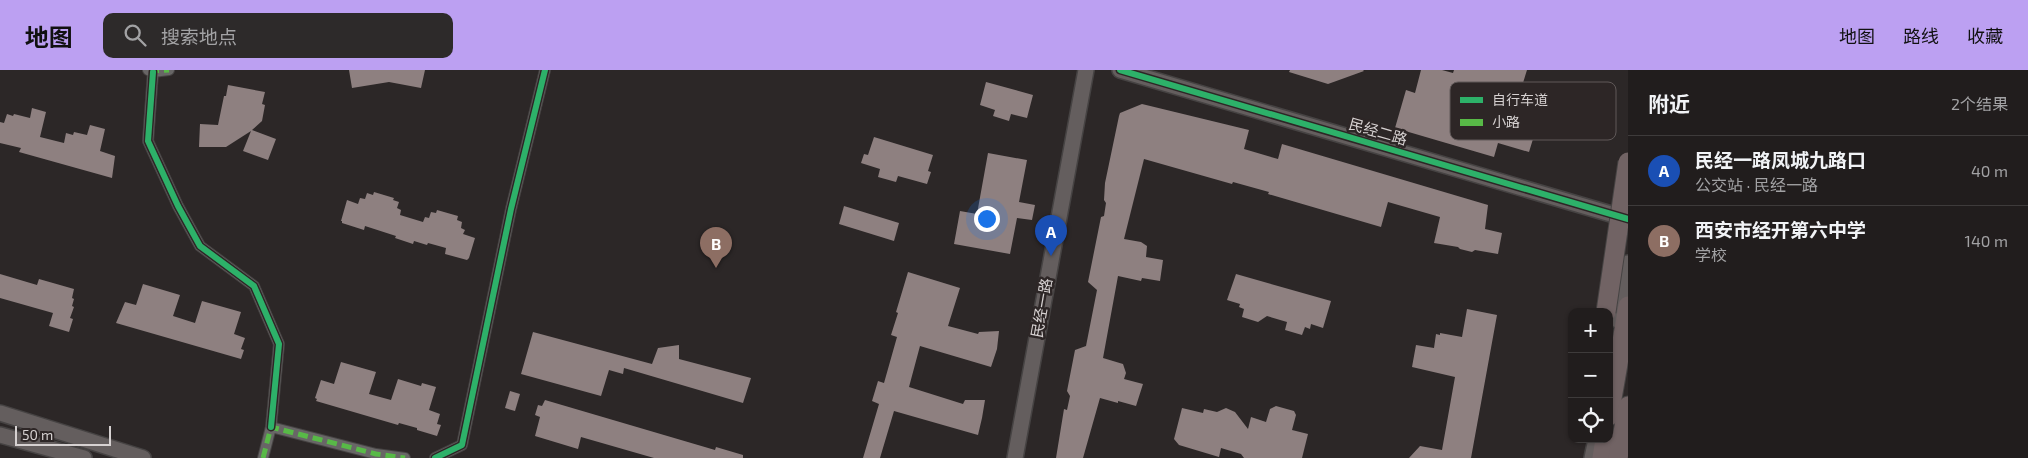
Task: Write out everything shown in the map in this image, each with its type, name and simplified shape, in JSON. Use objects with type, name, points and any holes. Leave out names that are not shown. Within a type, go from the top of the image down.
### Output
[{"type":"highway","points":[[1607,308],[1628,162]]},
{"type":"highway","points":[[1612,398],[1628,306]]},
{"type":"highway","points":[[1618,458],[1628,406]]},
{"type":"highway","points":[[1600,443],[1601,458]]},
{"type":"highway","points":[[1601,458],[1604,443]]},
{"type":"street","points":[[169,70],[150,71],[148,141],[178,206],[200,246],[254,286],[279,344],[271,427],[263,458]]},
{"type":"street","points":[[435,458],[462,445],[511,210],[545,70]]},
{"type":"street","name":"民经一路","points":[[1015,458],[1086,70]]},
{"type":"street","name":"民经二路","points":[[1120,70],[1628,219]]},
{"type":"street","points":[[1611,353],[1628,262]]},
{"type":"street","points":[[0,413],[144,458]]},
{"type":"street","points":[[271,427],[376,454],[404,458]]},
{"type":"street","points":[[0,435],[84,458]]},
{"type":"street","points":[[1592,458],[1595,443]]},
{"type":"building","points":[[349,70],[425,70],[421,88],[389,82],[352,88]]},
{"type":"building","points":[[1290,70],[1364,71],[1328,84],[1289,72]]},
{"type":"building","points":[[1421,70],[1442,70],[1453,73],[1454,70],[1527,70],[1523,82],[1450,82],[1450,140],[1533,140],[1529,152],[1498,143],[1494,157],[1395,128],[1406,90],[1415,93]]},
{"type":"building","points":[[986,82],[1033,95],[1027,118],[1011,114],[1009,121],[993,116],[995,110],[980,105]]},
{"type":"building","points":[[228,85],[265,92],[262,104],[265,105],[262,121],[252,130],[276,139],[268,160],[243,151],[251,131],[226,147],[199,147],[200,124],[218,125]]},
{"type":"building","points":[[1142,104],[1249,130],[1244,149],[1278,159],[1282,144],[1488,205],[1485,229],[1502,233],[1498,254],[1475,250],[1472,252],[1458,247],[1434,243],[1440,217],[1388,202],[1381,227],[1268,194],[1269,192],[1233,182],[1232,184],[1144,159],[1124,239],[1141,242],[1147,246],[1146,257],[1163,260],[1160,281],[1142,278],[1141,281],[1118,276],[1103,358],[1123,364],[1126,373],[1124,379],[1143,384],[1136,406],[1100,398],[1083,458],[1056,458],[1064,409],[1067,410],[1070,396],[1067,391],[1075,350],[1086,346],[1097,290],[1088,282],[1101,217],[1104,216],[1106,203],[1104,200],[1105,183],[1119,116],[1120,113]]},
{"type":"building","points":[[32,108],[46,112],[40,137],[64,143],[66,133],[73,135],[74,132],[87,135],[90,125],[105,129],[100,151],[115,156],[112,178],[19,152],[21,148],[0,143],[0,122],[4,123],[7,114],[30,118]]},
{"type":"building","points":[[874,137],[933,155],[928,171],[931,172],[927,184],[898,176],[896,182],[878,177],[880,169],[861,163],[864,154],[868,155]]},
{"type":"building","points":[[988,153],[1027,160],[1019,202],[1035,205],[1032,220],[1017,218],[1010,254],[954,244],[960,211],[977,214]]},
{"type":"building","points":[[374,192],[394,198],[393,200],[399,202],[397,208],[401,210],[400,215],[423,222],[425,217],[429,218],[431,212],[436,213],[437,210],[458,216],[457,220],[462,222],[461,228],[465,230],[463,234],[475,238],[469,258],[467,260],[445,254],[446,248],[428,243],[427,245],[414,241],[413,244],[395,238],[396,236],[365,226],[364,230],[342,223],[347,200],[358,204],[360,198],[365,199],[367,193],[373,195]]},
{"type":"building","points":[[844,206],[899,223],[894,241],[839,224]]},
{"type":"building","points":[[908,272],[960,288],[948,326],[978,334],[979,332],[999,331],[997,349],[991,367],[920,346],[909,387],[963,404],[965,400],[985,400],[978,435],[894,411],[880,458],[863,458],[879,404],[872,401],[878,381],[884,383],[897,337],[891,335]]},
{"type":"building","points":[[0,274],[37,285],[39,279],[74,289],[72,306],[74,307],[70,318],[73,319],[69,332],[49,326],[53,313],[0,298]]},
{"type":"building","points":[[1236,274],[1331,301],[1323,328],[1311,324],[1310,329],[1305,327],[1302,335],[1285,330],[1287,322],[1267,316],[1258,322],[1242,317],[1244,309],[1239,307],[1240,304],[1227,300]]},
{"type":"building","points":[[143,284],[180,295],[173,316],[195,323],[202,301],[241,312],[234,334],[245,338],[241,349],[244,350],[241,359],[116,323],[125,302],[136,305]]},
{"type":"building","points":[[1467,309],[1497,315],[1471,458],[1409,458],[1420,446],[1442,450],[1455,377],[1412,367],[1416,345],[1434,348],[1436,334],[1440,335],[1440,333],[1462,337]]},
{"type":"building","points":[[533,332],[652,364],[658,348],[679,345],[679,359],[751,378],[743,403],[624,368],[623,374],[609,370],[601,396],[521,374]]},
{"type":"building","points":[[341,362],[376,372],[369,394],[391,400],[398,379],[421,386],[422,383],[436,387],[429,410],[440,414],[437,424],[441,425],[437,436],[417,430],[417,428],[399,423],[398,425],[316,401],[317,399],[315,398],[321,380],[334,384]]},
{"type":"building","points":[[510,391],[520,394],[515,411],[505,408]]},
{"type":"building","points":[[545,400],[715,450],[716,447],[743,455],[743,458],[654,458],[581,437],[578,449],[535,436],[540,417],[535,415],[538,405],[542,406]]},
{"type":"building","points":[[1276,406],[1294,411],[1296,415],[1292,430],[1308,434],[1302,458],[1244,458],[1241,454],[1221,448],[1219,457],[1179,445],[1174,439],[1182,408],[1203,413],[1204,409],[1217,412],[1226,408],[1235,412],[1248,429],[1251,417],[1266,422],[1270,409]]},
{"type":"marked path","points":[[149,71],[169,70]]},
{"type":"marked path","points":[[263,458],[271,427],[376,454],[405,458]]},
{"type":"cycle path","points":[[435,458],[462,445],[511,209],[545,70]]},
{"type":"cycle path","points":[[1120,70],[1628,219]]},
{"type":"cycle path","points":[[153,72],[148,141],[178,206],[200,246],[254,286],[279,344],[271,427]]},
{"type":"place","name":"民经一路凤城九路口","points":[[1051,256]]},
{"type":"place","name":"西安市经开第六中学","points":[[716,268]]}]
